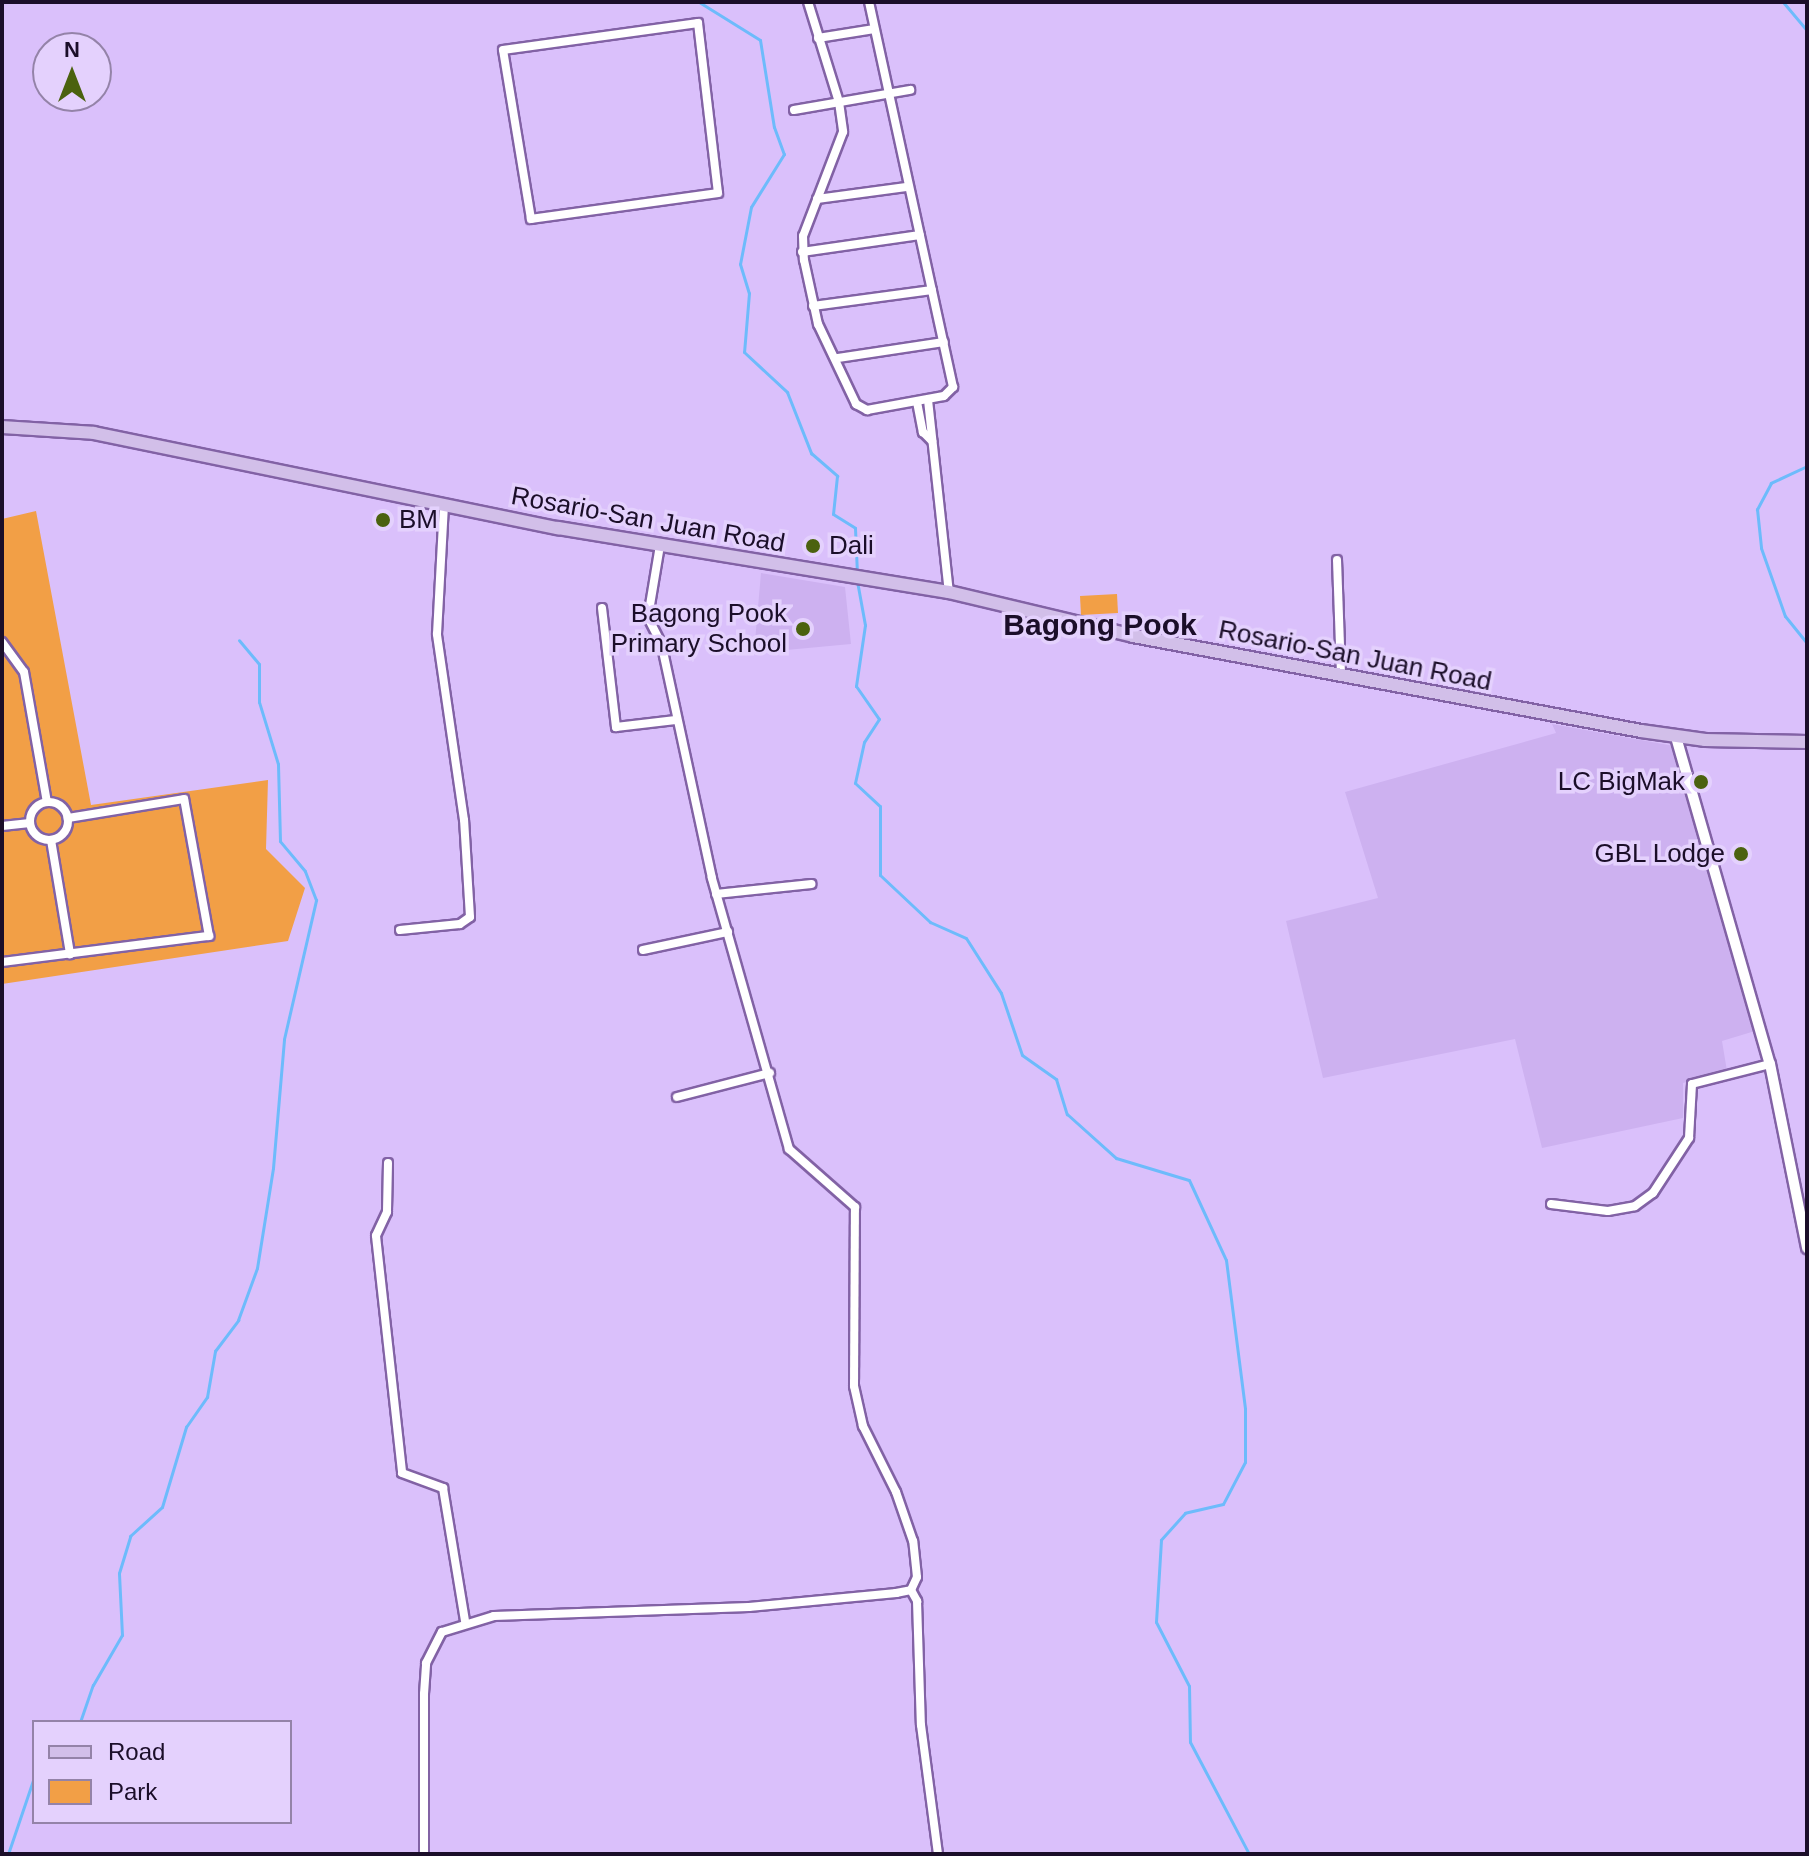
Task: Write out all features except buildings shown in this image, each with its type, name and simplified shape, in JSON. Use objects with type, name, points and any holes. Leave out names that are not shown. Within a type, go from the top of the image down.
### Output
[{"type":"main road","name":"Rosario-San Juan Road","points":[[2,427],[94,433],[444,505],[660,545],[949,592],[1341,677],[1676,737],[1807,742]]},
{"type":"street","points":[[808,2],[839,102],[839,149],[817,199],[802,252],[813,306],[861,408],[928,400],[952,391],[920,235],[906,187],[869,2]]},
{"type":"street","points":[[698,23],[718,193],[531,219],[503,50],[698,23]]},
{"type":"street","points":[[818,38],[874,29]]},
{"type":"street","points":[[794,110],[910,90]]},
{"type":"street","points":[[817,199],[906,187]]},
{"type":"street","points":[[802,252],[920,235]]},
{"type":"street","points":[[813,306],[932,290]]},
{"type":"street","points":[[838,358],[944,342]]},
{"type":"street","points":[[928,400],[949,592]]},
{"type":"street","points":[[917,402],[923,432],[932,441]]},
{"type":"street","points":[[400,930],[460,924],[470,917],[464,820],[437,634],[444,505]]},
{"type":"street","points":[[660,545],[648,617],[661,643],[716,894],[770,1073],[789,1149],[855,1207],[854,1386],[863,1426],[896,1492],[913,1541],[917,1577],[911,1590]]},
{"type":"street","points":[[1337,560],[1341,677]]},
{"type":"street","points":[[602,608],[616,727],[676,720]]},
{"type":"street","points":[[2,642],[24,672],[47,802]]},
{"type":"street","points":[[1676,737],[1770,1064],[1807,1248]]},
{"type":"street","points":[[2,962],[209,936],[184,799],[68,818]]},
{"type":"street","points":[[47,802],[61,806],[68,818],[66,830],[51,840],[35,833],[30,823],[32,811],[47,802]]},
{"type":"street","points":[[2,826],[30,823]]},
{"type":"street","points":[[51,840],[70,954]]},
{"type":"street","points":[[716,894],[811,884]]},
{"type":"street","points":[[643,950],[728,932]]},
{"type":"street","points":[[1551,1204],[1608,1211],[1635,1206],[1653,1193],[1689,1138],[1692,1084],[1770,1064]]},
{"type":"street","points":[[677,1097],[770,1073]]},
{"type":"street","points":[[388,1163],[387,1212],[376,1236],[402,1473],[443,1488],[465,1621]]},
{"type":"street","points":[[424,1854],[426,1663],[442,1632],[465,1621],[563,1610],[749,1607],[911,1590]]},
{"type":"street","points":[[911,1590],[917,1601],[921,1725],[938,1854]]},
{"type":"shaded area","name":"Bagong Pook Primary School","points":[[761,573],[845,587],[851,644],[754,653]]},
{"type":"shaded area","points":[[1552,724],[1674,746],[1755,1031],[1722,1041],[1727,1071],[1683,1083],[1683,1118],[1542,1148],[1515,1039],[1323,1078],[1286,921],[1378,898],[1345,792],[1556,733]]},
{"type":"green space","points":[[36,511],[91,805],[268,780],[266,849],[305,888],[288,941],[2,984],[2,519]]},
{"type":"green space","points":[[1117,594],[1118,613],[1081,615],[1080,596]]},
{"type":"waterway","points":[[699,2],[760,40],[774,127],[784,154],[751,207],[740,264],[749,293],[744,352],[787,392],[811,453],[837,476],[833,514],[855,528],[857,574]]},
{"type":"waterway","points":[[1783,2],[1807,31]]},
{"type":"waterway","points":[[1807,466],[1771,483],[1757,509],[1761,548],[1785,616],[1807,643]]},
{"type":"waterway","points":[[857,581],[865,625],[856,686],[879,719],[864,742],[855,783],[880,806],[880,875],[930,922],[966,938],[1001,993],[1022,1055],[1056,1079],[1067,1114],[1116,1158],[1189,1180],[1226,1260],[1245,1409],[1245,1462],[1223,1504],[1185,1513],[1161,1540],[1156,1622],[1189,1686],[1190,1742],[1249,1854]]},
{"type":"waterway","points":[[81,1720],[93,1685],[122,1635],[119,1573],[130,1536],[162,1507],[186,1427],[207,1397],[215,1351],[238,1320],[257,1268],[273,1168],[284,1039],[316,900],[305,871],[280,841],[278,764],[259,702],[259,664],[239,640]]},
{"type":"waterway","points":[[8,1854],[32,1783]]},
{"type":"place","name":"BM","points":[[383,520]]},
{"type":"place","name":"Dali","points":[[813,546]]},
{"type":"place","name":"Bagong Pook Primary School","points":[[803,629]]},
{"type":"place","name":"LC BigMak","points":[[1701,782]]},
{"type":"place","name":"GBL Lodge","points":[[1741,854]]},
{"type":"district","name":"Bagong Pook","points":[[1100,625]]}]
